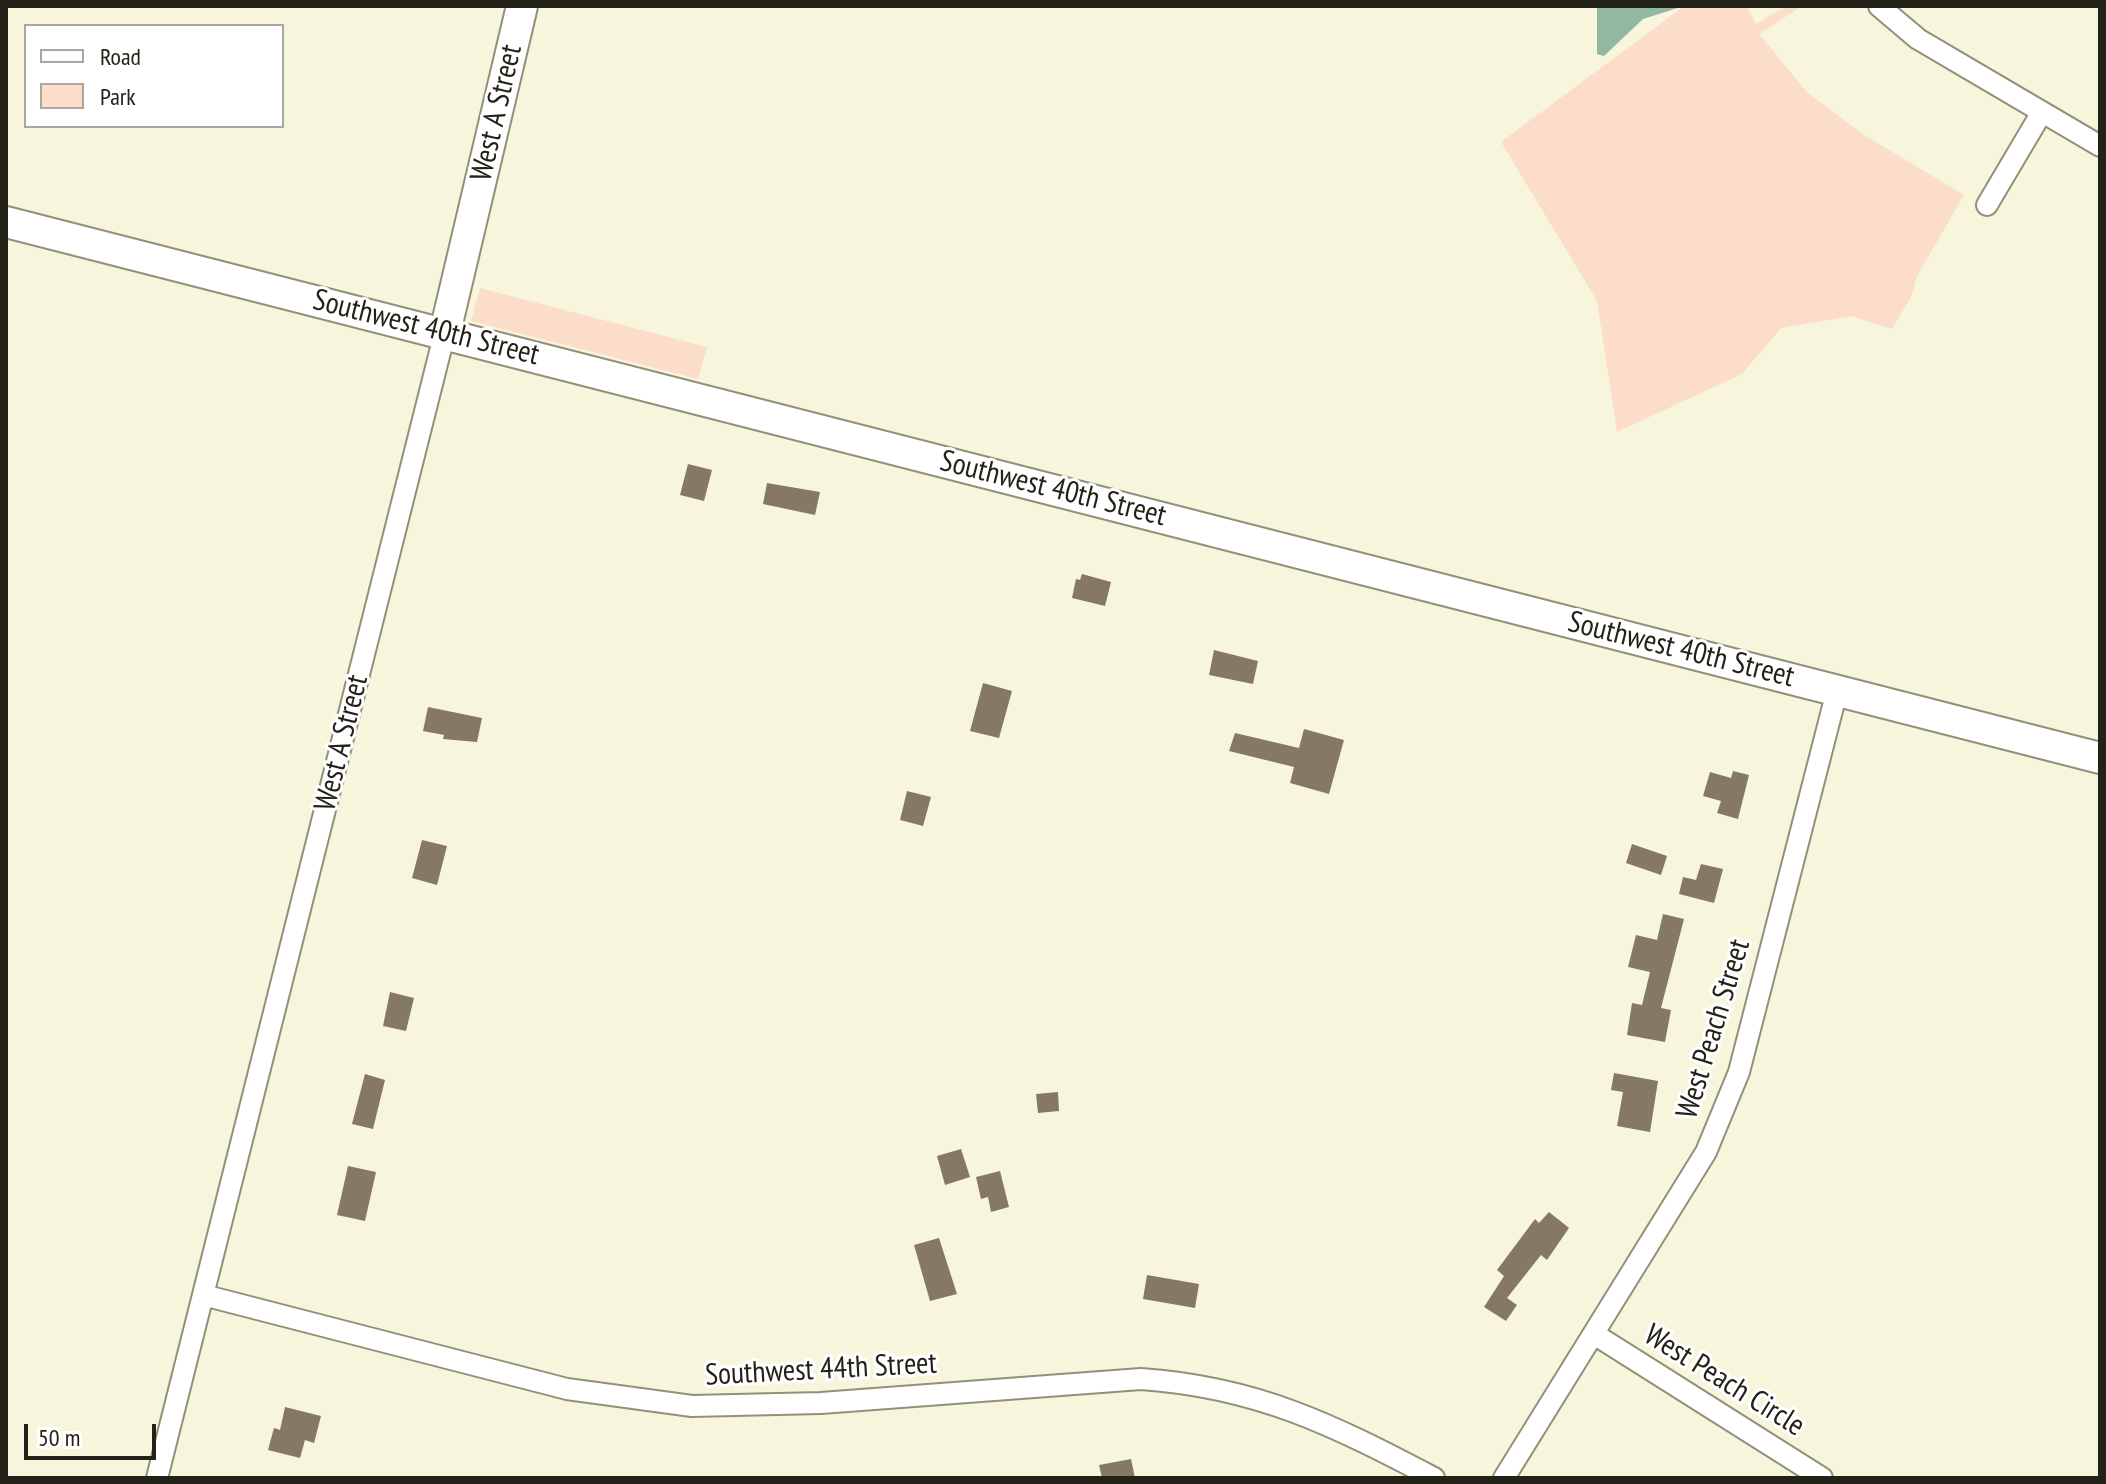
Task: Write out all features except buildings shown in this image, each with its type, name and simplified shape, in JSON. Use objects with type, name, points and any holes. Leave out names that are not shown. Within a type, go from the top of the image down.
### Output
[{"type":"main road","name":"West A Street","points":[[445,332],[522,6]]},
{"type":"main road","name":"Southwest 40th Street","points":[[6,222],[2100,758]]},
{"type":"street","points":[[1879,6],[1918,39],[2100,146]]},
{"type":"street","points":[[1987,205],[2042,112]]},
{"type":"street","name":"West A Street","points":[[157,1478],[445,332]]},
{"type":"street","name":"West Peach Street","points":[[1504,1478],[1706,1152],[1724,1112],[1739,1072],[1837,691]]},
{"type":"street","name":"Southwest 44th Street","points":[[203,1295],[567,1389],[692,1406],[821,1403],[1141,1379],[1187,1382],[1248,1394],[1317,1419],[1434,1478]]},
{"type":"street","name":"West Peach Circle","points":[[1594,1334],[1822,1478]]},
{"type":"green space","points":[[1684,6],[1747,6],[1756,24],[1786,6],[1802,6],[1759,34],[1807,92],[1864,135],[1964,195],[1917,276],[1911,297],[1892,329],[1851,316],[1781,328],[1742,374],[1617,432],[1597,301],[1501,142]]},
{"type":"green space","points":[[480,288],[707,347],[698,379],[471,321]]},
{"type":"shaded area","points":[[1597,6],[1684,6],[1643,19],[1604,56],[1597,54]]}]
